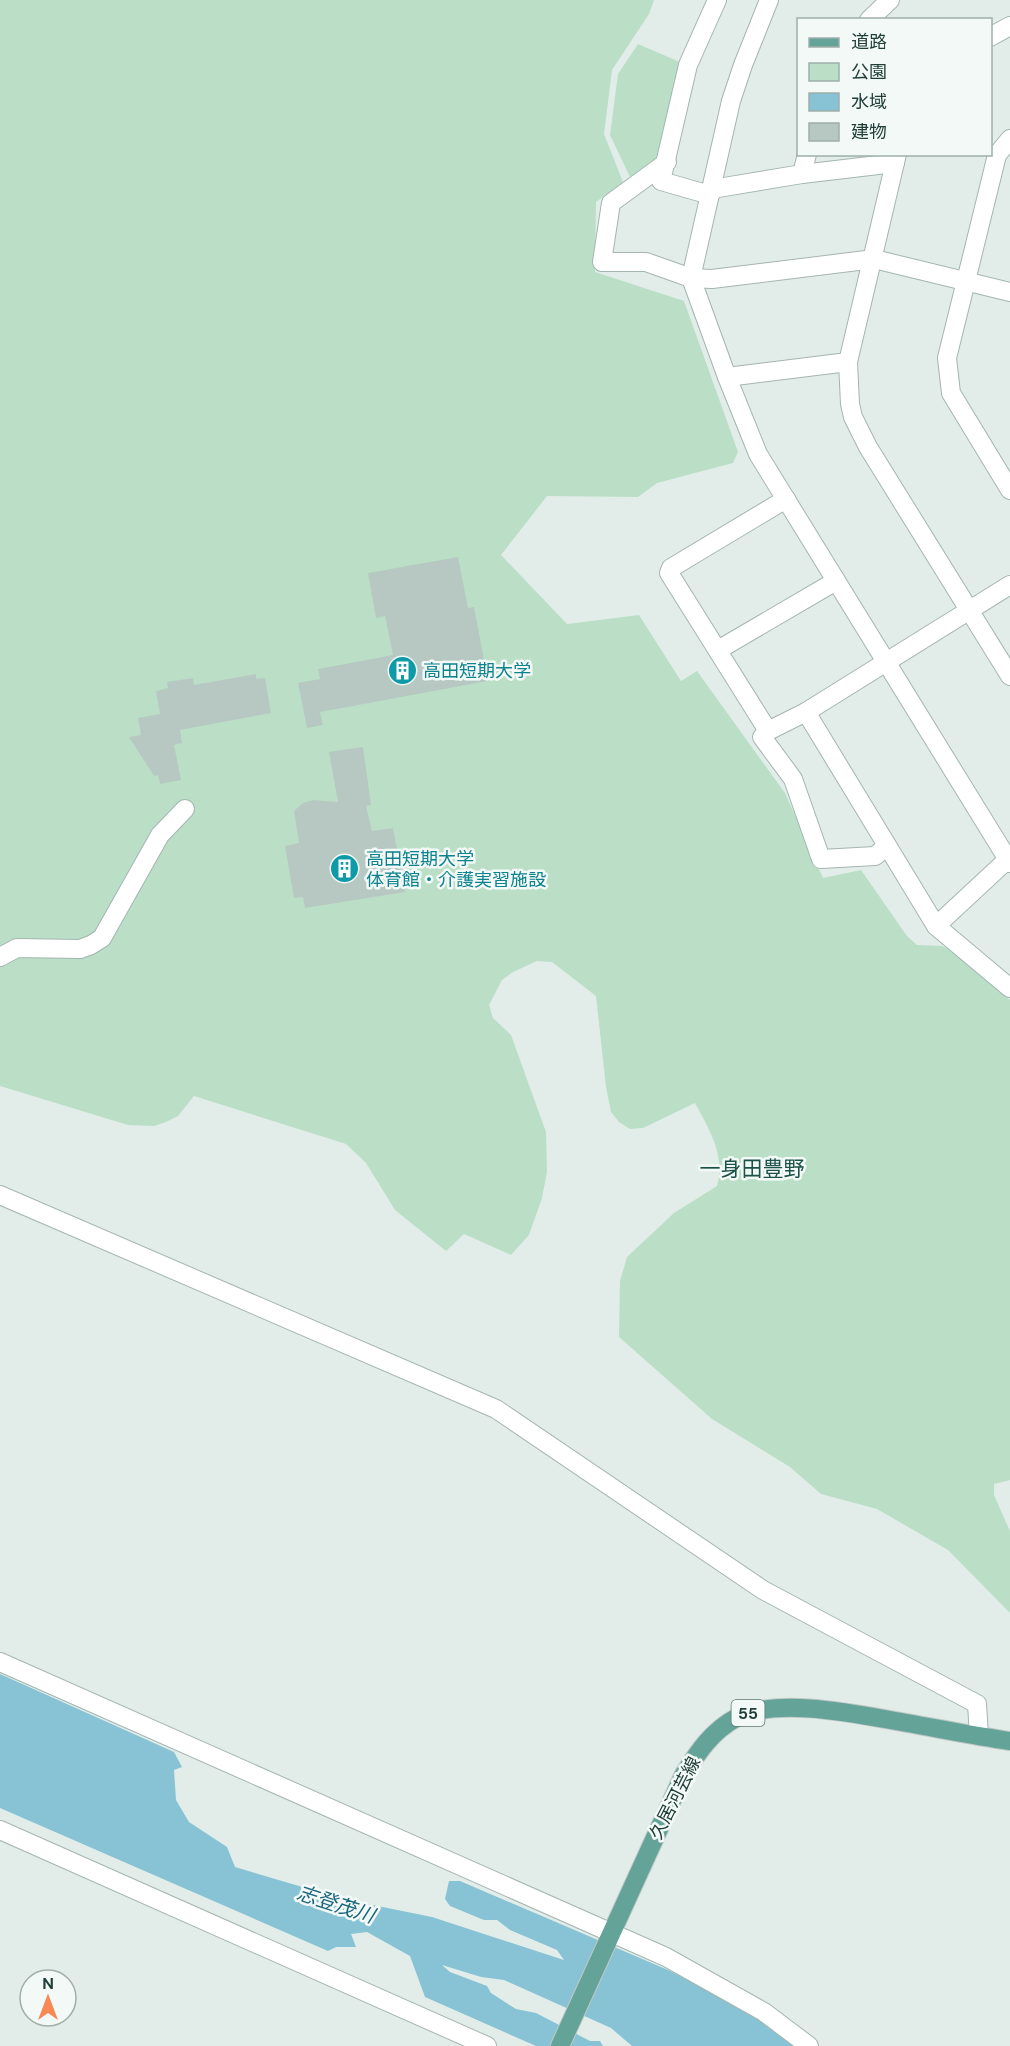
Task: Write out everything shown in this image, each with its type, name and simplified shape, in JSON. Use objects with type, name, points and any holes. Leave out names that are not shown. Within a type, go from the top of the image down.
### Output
[{"type":"main road","name":"久居河芸線","points":[[560,2046],[684,1774],[702,1747],[719,1729],[757,1710],[813,1709],[1010,1741]]},
{"type":"street","points":[[717,0],[688,65],[661,181],[711,192],[896,159],[848,362],[850,404],[868,447],[1010,676]]},
{"type":"street","points":[[769,0],[731,101],[692,278],[727,377],[758,454],[1008,861],[936,926]]},
{"type":"street","points":[[871,18],[890,0]]},
{"type":"street","points":[[992,37],[1010,26]]},
{"type":"street","points":[[1010,139],[997,155],[947,358],[951,393],[1010,490]]},
{"type":"street","points":[[802,174],[806,156]]},
{"type":"street","points":[[667,162],[611,203],[602,262],[646,262],[692,278],[712,279],[874,259],[1010,292]]},
{"type":"street","points":[[727,377],[848,362]]},
{"type":"street","points":[[768,731],[669,573],[671,568],[786,499]]},
{"type":"street","points":[[718,650],[836,581]]},
{"type":"street","points":[[887,846],[875,856],[821,859],[793,779],[762,737],[768,731],[806,712],[1010,585]]},
{"type":"street","points":[[806,712],[936,926],[1010,988]]},
{"type":"street","points":[[0,957],[17,948],[80,949],[102,938],[160,835],[184,809]]},
{"type":"street","points":[[0,1195],[496,1409],[763,1590],[977,1704],[979,1736]]},
{"type":"street","points":[[0,1662],[666,1957],[754,2007],[809,2046]]},
{"type":"street","points":[[0,1830],[487,2046]]},
{"type":"green space","points":[[0,0],[654,0],[649,14],[612,70],[604,134],[623,182],[596,202],[595,272],[684,301],[738,452],[733,463],[657,483],[638,497],[547,496],[501,555],[567,624],[639,615],[681,681],[697,671],[785,793],[823,878],[861,870],[907,936],[917,945],[942,946],[953,951],[1010,1000],[1010,1480],[994,1484],[994,1495],[1010,1531],[1010,1613],[948,1550],[877,1509],[821,1494],[790,1467],[712,1419],[619,1337],[620,1281],[627,1257],[674,1213],[717,1186],[718,1153],[695,1103],[643,1128],[630,1129],[619,1122],[611,1112],[606,1087],[596,996],[552,962],[537,961],[513,972],[502,980],[489,1005],[493,1018],[511,1035],[546,1132],[547,1172],[542,1198],[529,1235],[511,1255],[464,1234],[446,1251],[395,1210],[366,1163],[346,1144],[194,1096],[178,1116],[166,1122],[154,1126],[128,1125],[0,1086]]},
{"type":"green space","points":[[638,44],[682,63],[658,157],[630,177],[610,135],[618,74]]},
{"type":"water","name":"志登茂川","points":[[0,1674],[174,1752],[182,1767],[174,1770],[176,1800],[189,1822],[227,1847],[235,1867],[343,1899],[432,1917],[564,1960],[557,1950],[510,1930],[497,1920],[484,1920],[450,1906],[445,1899],[449,1881],[460,1881],[668,1970],[753,2013],[798,2046],[632,2046],[611,2028],[504,1980],[481,1977],[442,1965],[450,1972],[487,1986],[491,1993],[516,2009],[536,2013],[590,2041],[600,2041],[603,2046],[536,2046],[425,1997],[410,1956],[367,1932],[351,1934],[356,1947],[336,1947],[328,1951],[0,1808]]},
{"type":"building","name":"高田短期大学","points":[[458,557],[468,608],[474,607],[488,681],[320,712],[323,725],[307,728],[298,683],[320,679],[318,669],[393,655],[385,616],[376,618],[368,573]]},
{"type":"building","points":[[256,674],[256,679],[265,678],[271,713],[180,730],[182,743],[174,745],[181,780],[160,784],[158,775],[154,776],[129,737],[141,735],[138,718],[160,714],[156,691],[168,688],[167,682],[193,678],[194,685]]},
{"type":"building","name":"高田短期大学 体育館・介護実習施設","points":[[363,747],[371,805],[366,806],[372,831],[393,828],[405,892],[305,908],[303,897],[294,898],[285,846],[299,843],[294,811],[303,803],[313,800],[338,802],[329,752]]},
{"type":"place","name":"高田短期大学","points":[[402,671]]},
{"type":"place","name":"高田短期大学 体育館・介護実習施設","points":[[345,869]]},
{"type":"district","name":"一身田豊野","points":[[752,1169]]}]
